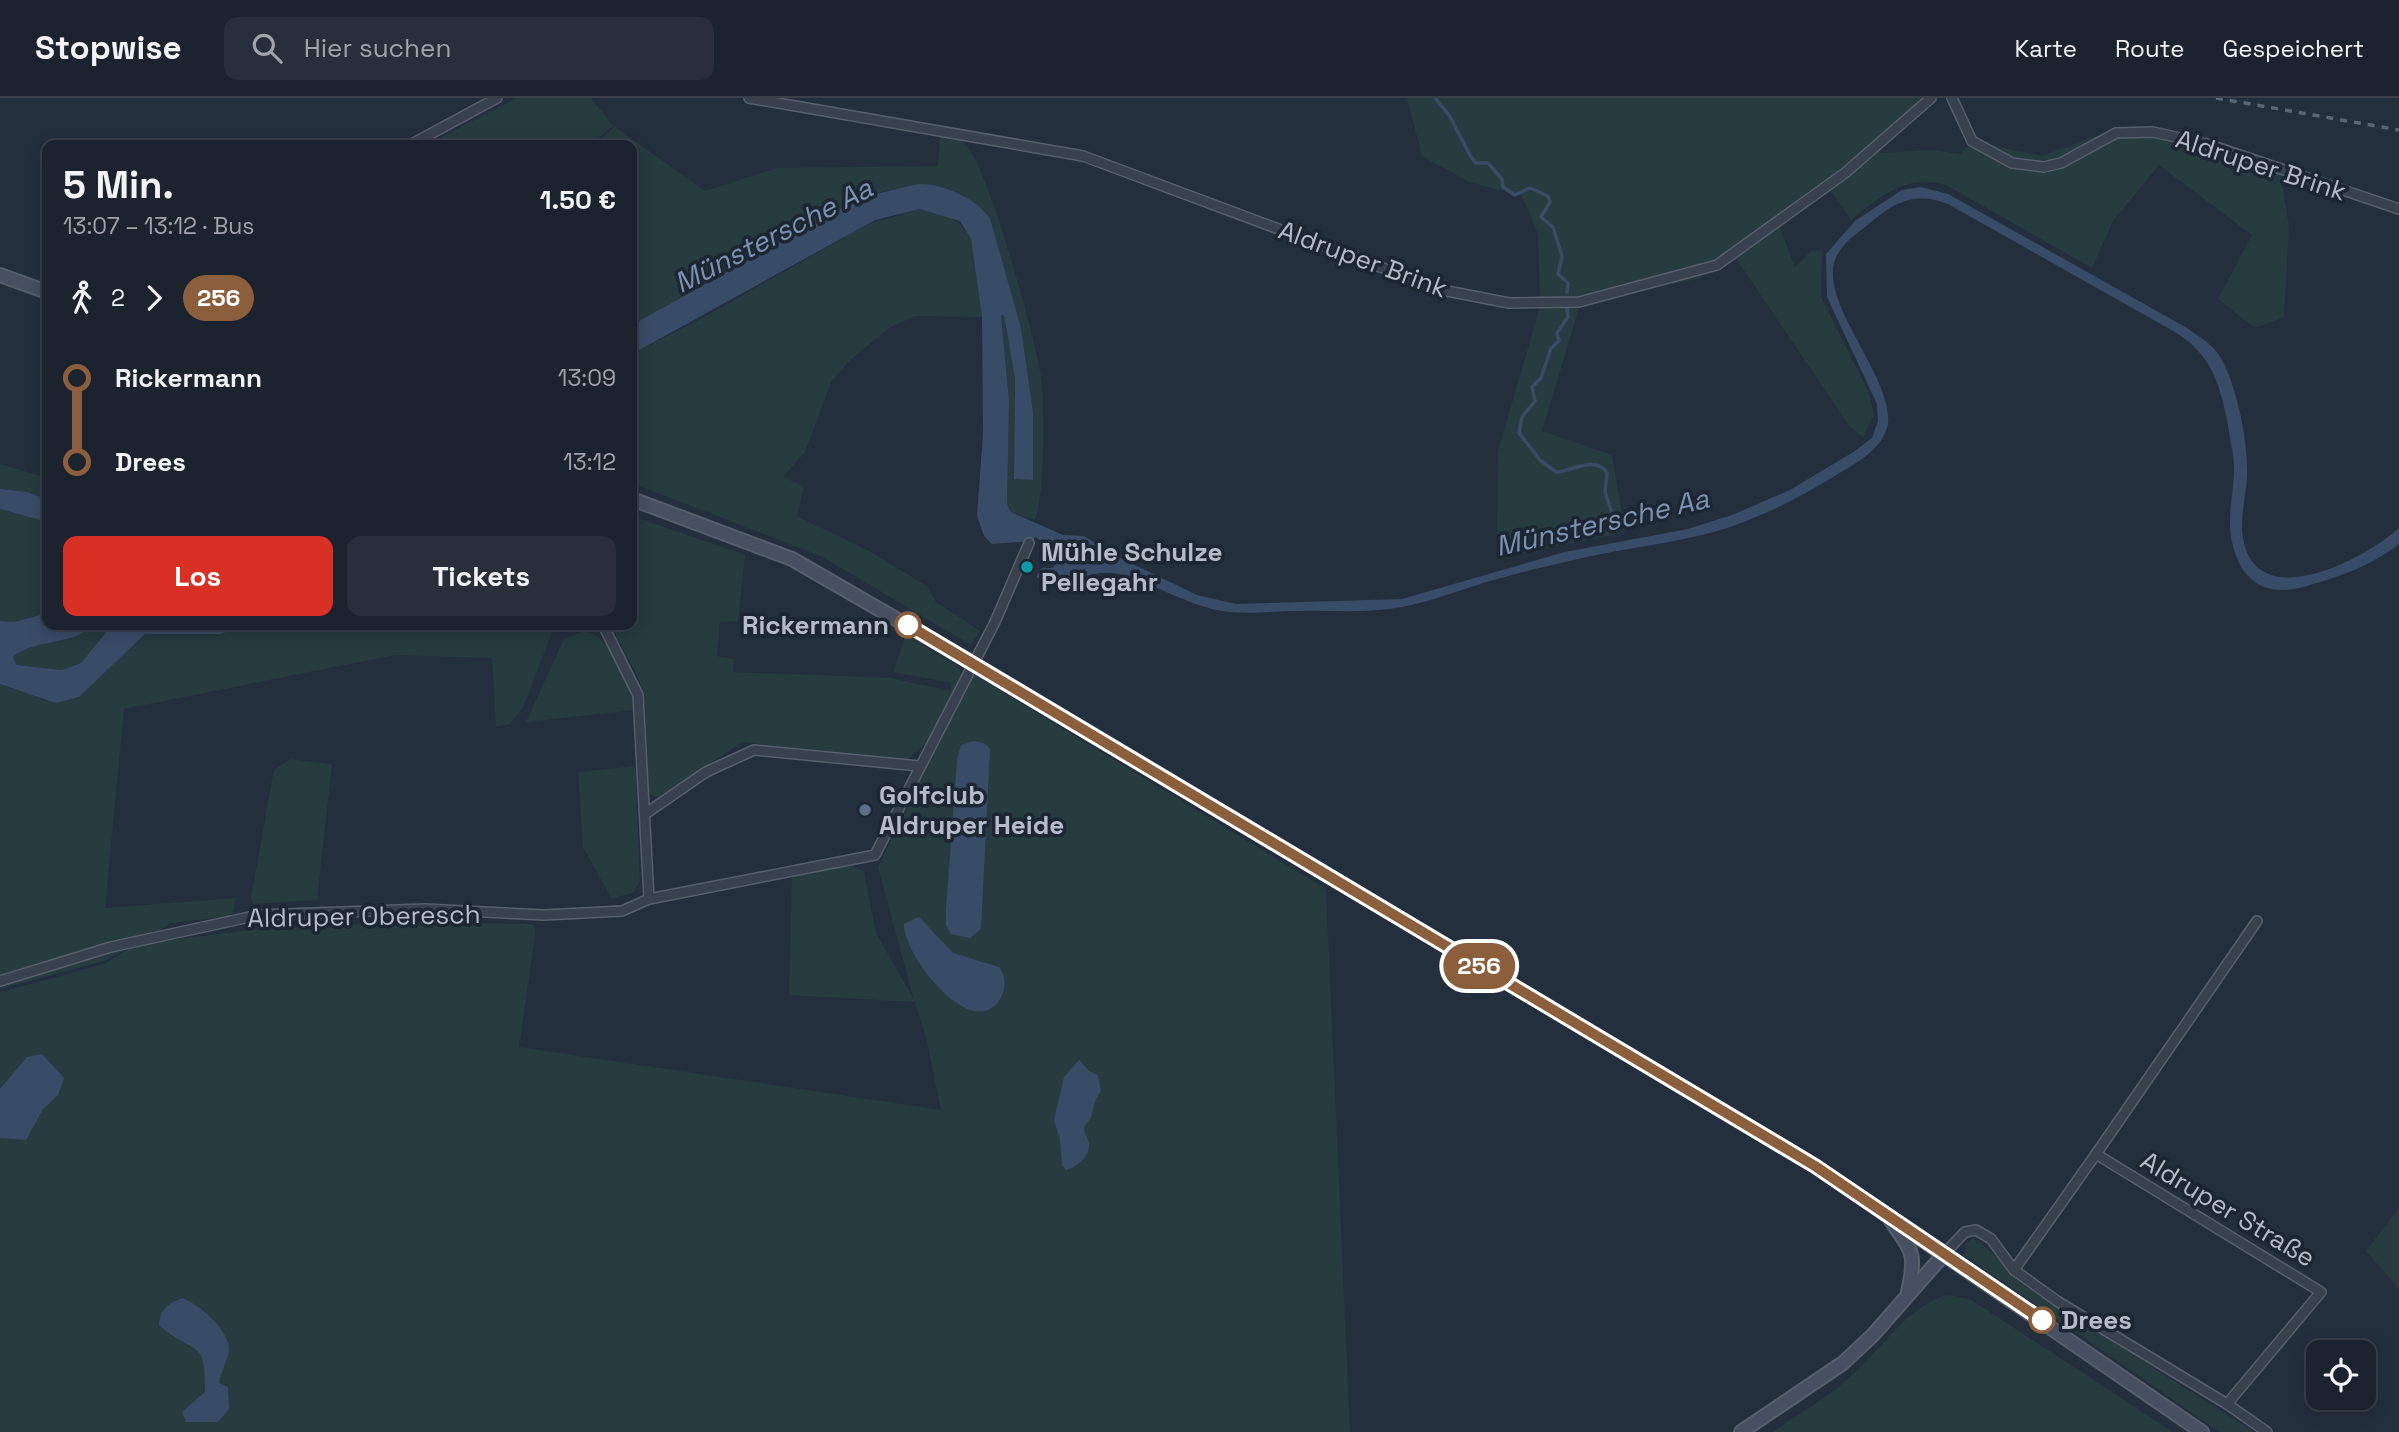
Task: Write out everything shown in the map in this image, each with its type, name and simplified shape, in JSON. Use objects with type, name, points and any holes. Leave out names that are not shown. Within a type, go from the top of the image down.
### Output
[{"type":"main road","points":[[0,275],[42,290]]},
{"type":"main road","points":[[637,501],[792,559],[974,664],[1815,1166],[2202,1432]]},
{"type":"main road","points":[[1887,1214],[1912,1253],[1914,1265],[1907,1296]]},
{"type":"main road","points":[[1741,1432],[1843,1363],[1945,1253]]},
{"type":"street","points":[[419,140],[497,98]]},
{"type":"street","name":"Aldruper Brink","points":[[748,98],[1083,156],[1441,290],[1509,303],[1579,302],[1717,265],[1844,173],[1931,98]]},
{"type":"street","name":"Aldruper Brink","points":[[1952,98],[1972,141],[2012,163],[2044,167],[2061,163],[2116,132],[2153,132],[2207,144],[2399,209]]},
{"type":"street","name":"Aldruper Oberesch","points":[[0,981],[111,947],[259,915],[424,909],[544,915],[622,912],[649,899],[875,855],[974,664],[1029,543]]},
{"type":"street","points":[[606,630],[638,695],[649,899]]},
{"type":"street","points":[[645,814],[706,772],[754,750],[919,766]]},
{"type":"street","points":[[2014,1270],[2257,921]]},
{"type":"street","name":"Aldruper Straße","points":[[2096,1154],[2320,1292],[2227,1404]]},
{"type":"street","points":[[1945,1253],[1965,1232],[1976,1230],[1991,1239],[2014,1270],[2057,1301],[2227,1404],[2267,1432]]},
{"type":"green space","points":[[517,98],[591,98],[613,126],[596,140],[436,140]]},
{"type":"green space","points":[[1407,98],[1928,98],[1843,170],[1717,263],[1701,268],[1701,278],[1573,305],[1580,305],[1542,431],[1612,455],[1625,532],[1497,559],[1498,451],[1540,307],[1558,306],[1540,305],[1538,234],[1522,196],[1469,182],[1422,156]]},
{"type":"green space","points":[[615,127],[633,140],[598,140]]},
{"type":"green space","points":[[2115,129],[2205,146],[2280,173],[2289,226],[2284,317],[2255,328],[2218,299],[2252,235],[2159,165],[2113,221],[2092,268],[1946,185],[1918,182],[1906,185],[1884,195],[1851,219],[1829,189],[1879,149],[1881,153],[1934,150],[1960,154],[1972,141],[2042,156]]},
{"type":"green space","points":[[940,135],[957,138],[971,153],[996,212],[1020,290],[1041,376],[1043,449],[1041,489],[1035,520],[1011,512],[1007,504],[1009,401],[1001,315],[1004,314],[1015,379],[1014,478],[1033,480],[1033,412],[1021,328],[990,218],[887,190],[836,211],[637,322],[637,143],[705,191],[777,168],[938,166]]},
{"type":"green space","points":[[920,209],[936,211],[962,226],[971,239],[982,317],[915,316],[889,328],[849,361],[831,382],[805,452],[783,477],[804,486],[797,516],[869,551],[927,586],[936,602],[980,631],[971,645],[821,556],[637,485],[637,351],[701,319],[866,225]]},
{"type":"green space","points":[[1779,226],[1795,267],[1812,250],[1822,251],[1821,297],[1869,393],[1874,415],[1863,437],[1849,426],[1736,258]]},
{"type":"green space","points":[[0,464],[42,477],[42,497],[27,492],[0,489]]},
{"type":"green space","points":[[0,509],[42,521],[42,614],[15,622],[0,621]]},
{"type":"green space","points":[[637,518],[745,555],[738,621],[720,622],[717,656],[734,659],[733,672],[891,678],[950,691],[952,683],[893,672],[906,636],[958,666],[962,677],[930,740],[905,761],[742,742],[661,796],[654,797],[649,792],[645,698],[637,675],[613,630],[637,630]]},
{"type":"green space","points":[[83,630],[108,630],[81,663],[62,670],[15,665],[13,657],[25,647]]},
{"type":"green space","points":[[231,630],[553,630],[523,707],[510,724],[496,727],[492,658],[395,655],[124,709],[105,908],[236,898],[234,910],[229,916],[172,923],[104,961],[0,989],[0,684],[56,703],[79,697],[145,634],[221,634]]},
{"type":"green space","points":[[583,631],[602,641],[618,662],[629,688],[634,710],[526,722],[564,639]]},
{"type":"green space","points":[[973,674],[1326,889],[1350,1432],[0,1432],[0,992],[104,964],[135,945],[249,930],[404,922],[532,924],[536,929],[519,1047],[941,1110],[927,1041],[915,1002],[789,995],[792,877],[852,865],[864,872],[876,933],[914,1000],[878,867]]},
{"type":"green space","points":[[290,759],[332,764],[317,900],[254,904],[251,898],[274,770]]},
{"type":"green space","points":[[635,766],[640,881],[634,892],[612,899],[583,847],[578,772]]},
{"type":"green space","points":[[2399,1208],[2399,1289],[2366,1251]]},
{"type":"green space","points":[[1973,1238],[2026,1287],[2254,1432],[2220,1432],[1964,1255],[1965,1245]]},
{"type":"green space","points":[[1946,1295],[1970,1299],[2173,1432],[1773,1432],[1836,1389],[1857,1371],[1904,1321]]},
{"type":"water","points":[[918,184],[938,186],[967,198],[990,218],[1021,328],[1033,412],[1033,480],[1014,479],[1015,379],[1004,315],[1001,315],[1009,401],[1007,504],[1011,512],[1063,535],[1084,536],[1112,554],[1197,595],[1236,604],[1402,599],[1565,552],[1688,529],[1732,515],[1790,490],[1855,451],[1872,438],[1878,421],[1877,404],[1827,297],[1826,254],[1855,221],[1902,190],[1921,187],[1948,194],[2187,328],[2216,351],[2231,382],[2244,433],[2247,479],[2242,519],[2243,535],[2254,564],[2271,575],[2292,577],[2340,565],[2384,540],[2399,528],[2399,544],[2355,570],[2307,586],[2280,590],[2259,584],[2250,578],[2236,557],[2232,542],[2230,516],[2234,467],[2222,396],[2212,372],[2198,350],[2175,332],[1948,204],[1918,199],[1892,207],[1856,234],[1839,252],[1833,269],[1835,290],[1843,312],[1886,403],[1888,423],[1885,433],[1874,449],[1859,461],[1805,493],[1762,514],[1700,535],[1554,564],[1424,602],[1377,610],[1229,612],[1201,606],[1119,574],[1098,573],[1067,580],[1047,580],[1036,577],[1042,568],[1053,568],[1061,552],[1035,537],[1033,541],[992,544],[984,536],[977,516],[983,434],[982,317],[971,239],[960,221],[920,209],[875,220],[637,351],[637,322],[836,211],[872,195]]},
{"type":"water","points":[[0,489],[27,492],[42,497],[42,521],[0,509]]},
{"type":"water","points":[[42,614],[42,630],[86,630],[75,636],[32,647],[13,657],[16,665],[62,670],[81,663],[108,630],[231,630],[221,634],[145,634],[79,697],[56,703],[0,684],[0,621],[15,622]]},
{"type":"water","points":[[974,741],[986,744],[990,749],[981,929],[970,938],[951,934],[946,925],[946,910],[957,760],[961,745]]},
{"type":"water","points":[[919,917],[953,953],[999,967],[1004,976],[1004,990],[992,1008],[977,1011],[961,1005],[944,993],[929,976],[907,939],[904,924]]},
{"type":"water","points":[[42,1054],[64,1078],[58,1095],[43,1109],[26,1140],[0,1138],[0,1089],[27,1057]]},
{"type":"water","points":[[1079,1060],[1089,1071],[1098,1075],[1101,1091],[1095,1101],[1091,1118],[1084,1127],[1089,1142],[1087,1153],[1078,1164],[1066,1170],[1062,1165],[1060,1140],[1054,1120],[1064,1077]]},
{"type":"water","points":[[183,1298],[213,1320],[228,1343],[229,1351],[219,1383],[228,1387],[229,1409],[218,1422],[186,1422],[182,1412],[205,1392],[203,1362],[196,1350],[159,1325],[161,1314],[166,1307]]},
{"type":"waterway","points":[[1435,98],[1449,115],[1471,157],[1476,163],[1488,163],[1502,179],[1503,187],[1515,195],[1530,188],[1548,196],[1550,202],[1541,217],[1553,227],[1562,256],[1558,274],[1568,283],[1567,292]]},
{"type":"waterway","name":"Münstersche Aa","points":[[1567,309],[1568,317],[1557,333],[1559,341],[1551,348],[1541,378],[1532,387],[1535,401],[1522,417],[1519,433],[1540,460],[1556,472],[1583,465],[1597,465],[1602,468],[1607,473],[1605,492],[1614,519]]},
{"type":"railway","points":[[2216,98],[2399,130]]},
{"type":"bus line","name":"256","points":[[908,625],[1815,1166],[2042,1320]]},
{"type":"place","name":"Mühle Schulze Pellegahr","points":[[1027,567]]},
{"type":"place","name":"Rickermann","points":[[908,625]]},
{"type":"place","name":"Golfclub Aldruper Heide","points":[[865,810]]},
{"type":"place","name":"Drees","points":[[2042,1320]]}]
